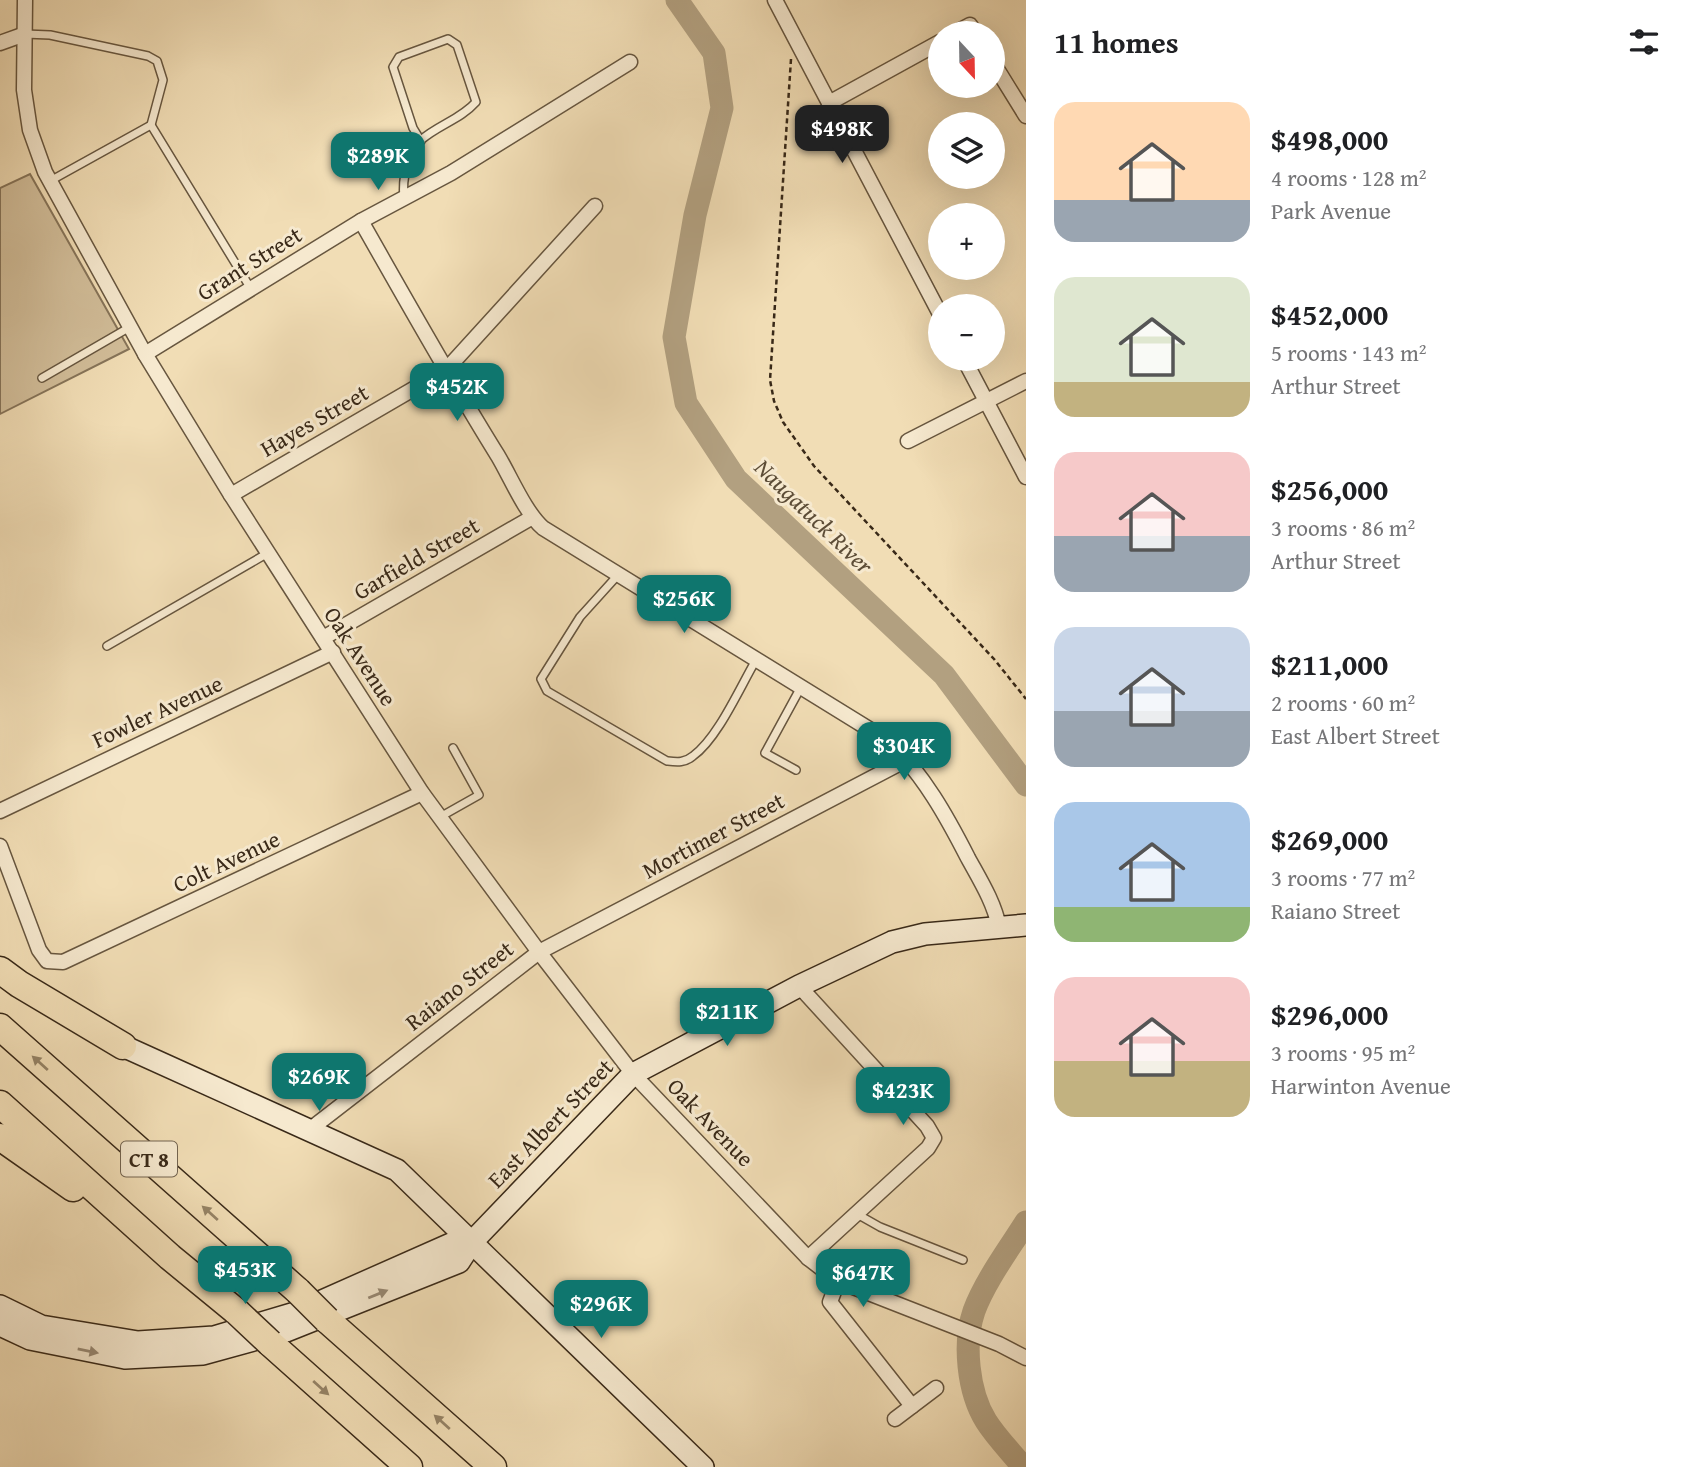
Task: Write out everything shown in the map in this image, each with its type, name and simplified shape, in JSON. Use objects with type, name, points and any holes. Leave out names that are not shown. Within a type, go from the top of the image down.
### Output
[{"type":"highway","points":[[0,970],[123,1046]]},
{"type":"highway","name":"CT 8","points":[[0,1027],[494,1467]]},
{"type":"highway","name":"CT 8","points":[[0,1104],[409,1467]]},
{"type":"highway","points":[[0,1137],[170,1257]]},
{"type":"main road","name":"East Albert Street","points":[[0,1325],[30,1339],[125,1358],[203,1354],[286,1331],[459,1262],[472,1242],[633,1074],[799,986],[892,942],[925,934],[1026,925]]},
{"type":"main road","points":[[123,1046],[397,1170],[703,1467]]},
{"type":"main road","points":[[0,1306],[41,1326],[138,1342],[214,1337],[295,1313],[453,1243],[472,1242]]},
{"type":"street","name":"Oak Avenue","points":[[25,0],[24,90],[30,130],[50,181],[145,354],[231,495],[440,818],[633,1074],[808,1258],[838,1281],[999,1344],[1026,1358]]},
{"type":"street","points":[[775,0],[929,294]]},
{"type":"street","points":[[0,43],[25,34]]},
{"type":"street","points":[[829,103],[928,49]]},
{"type":"street","name":"Grant Street","points":[[145,354],[361,220],[450,173],[630,62]]},
{"type":"street","points":[[1005,82],[1026,116]]},
{"type":"street","name":"Hayes Street","points":[[231,495],[446,370],[595,206]]},
{"type":"street","points":[[361,220],[446,370],[519,491],[531,518],[543,528],[890,741],[924,779],[941,807],[988,894],[999,927]]},
{"type":"street","points":[[970,371],[1026,477]]},
{"type":"street","points":[[908,441],[1026,381]]},
{"type":"street","name":"Garfield Street","points":[[323,638],[531,518]]},
{"type":"street","name":"Fowler Avenue","points":[[0,811],[334,652]]},
{"type":"street","name":"Mortimer Street","points":[[539,952],[908,759]]},
{"type":"street","name":"Colt Avenue","points":[[0,846],[39,950],[47,961],[63,962],[422,793]]},
{"type":"street","name":"Raiano Street","points":[[308,1131],[539,952]]},
{"type":"street","points":[[799,986],[927,1126],[934,1138],[928,1149],[808,1258]]},
{"type":"street","points":[[838,1281],[830,1302],[912,1406]]},
{"type":"street","points":[[895,1419],[936,1388]]},
{"type":"lane","points":[[25,34],[50,35],[148,56],[157,61],[163,80],[151,125],[50,181]]},
{"type":"lane","points":[[404,198],[402,181],[421,141],[469,110],[476,102],[457,45],[448,39],[399,57],[393,66],[413,128],[421,141]]},
{"type":"lane","points":[[151,125],[251,289]]},
{"type":"lane","points":[[42,378],[131,327]]},
{"type":"lane","points":[[107,646],[268,553]]},
{"type":"lane","points":[[618,574],[580,617],[541,679],[547,691],[667,761],[680,762],[692,758],[710,738],[757,659]]},
{"type":"lane","points":[[796,770],[765,753],[802,687]]},
{"type":"lane","points":[[440,818],[479,795],[453,748]]},
{"type":"lane","points":[[857,1213],[880,1227],[963,1261]]},
{"type":"path","points":[[792,53],[770,380],[774,401],[783,422],[814,466],[995,659],[1026,699]]},
{"type":"shaded area","points":[[30,174],[129,349],[0,414],[0,188]]},
{"type":"waterway","name":"Naugatuck River","points":[[677,0],[714,53],[722,108],[695,215],[674,337],[686,403],[736,479],[944,675],[1026,785]]},
{"type":"waterway","points":[[680,4],[689,0]]},
{"type":"waterway","points":[[1023,1467],[994,1433],[980,1409],[971,1382],[968,1352],[974,1311],[991,1277],[1026,1222]]}]
